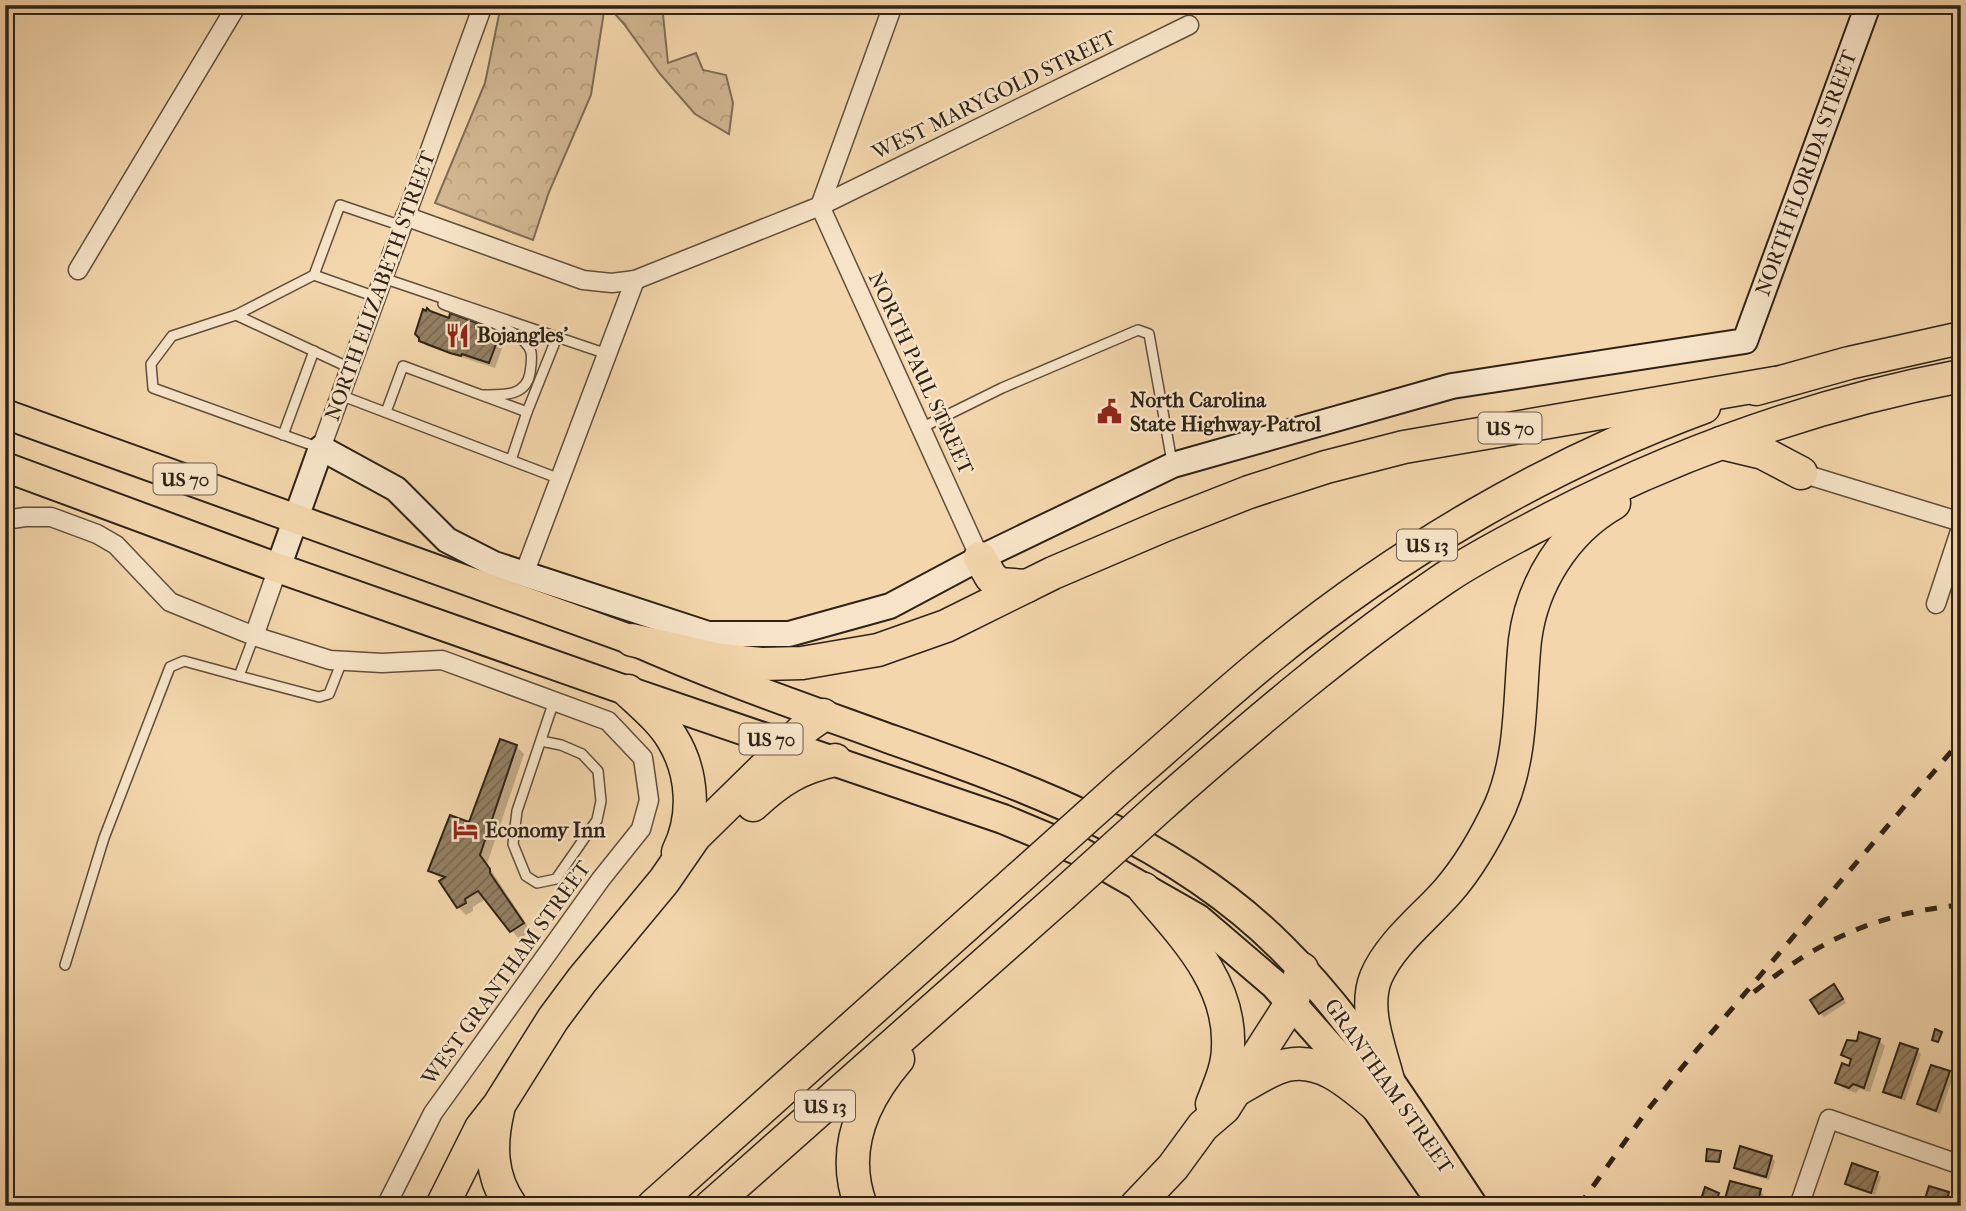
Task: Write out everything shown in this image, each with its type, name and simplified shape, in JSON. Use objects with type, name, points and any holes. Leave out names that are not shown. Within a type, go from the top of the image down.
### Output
[{"type":"highway","name":"US 13","points":[[653,1206],[1019,877],[1269,658],[1389,569],[1449,530],[1546,476],[1700,409],[1775,383],[1917,346],[1961,338]]},
{"type":"highway","name":"US 13","points":[[711,1206],[1286,697],[1448,576],[1569,509],[1666,464],[1807,414],[1961,376]]},
{"type":"highway","name":"US 70","points":[[1027,586],[1249,492],[1326,467],[1404,447],[1775,383]]},
{"type":"highway","points":[[1801,473],[1791,460],[1790,449],[1807,414]]},
{"type":"highway","points":[[1720,443],[1763,453],[1801,473]]},
{"type":"highway","points":[[1237,1089],[1285,1065],[1311,1065],[1383,1093],[1371,1007],[1376,977],[1396,946],[1465,870],[1500,804],[1514,758],[1520,719],[1525,638],[1543,580],[1553,562],[1578,530],[1610,505],[1634,492],[1666,464]]},
{"type":"highway","points":[[981,558],[991,577],[999,584],[1027,586]]},
{"type":"highway","points":[[632,640],[721,660],[761,664],[842,658],[913,639],[946,626],[1027,586]]},
{"type":"highway","points":[[628,691],[658,719],[672,737],[687,774],[690,797],[688,821],[682,844],[664,881]]},
{"type":"highway","points":[[442,1206],[481,1128],[499,1105],[553,1019],[613,941],[664,881],[695,836],[822,715]]},
{"type":"highway","points":[[664,881],[696,859],[780,782],[809,765],[835,760]]},
{"type":"highway","points":[[1144,890],[1201,958],[1223,1005],[1228,1029],[1228,1049],[1224,1071],[1203,1126]]},
{"type":"highway","points":[[1136,1206],[1173,1167],[1203,1126],[1224,1108],[1292,1002],[1302,969]]},
{"type":"highway","points":[[861,1206],[855,1190],[853,1147],[864,1107],[873,1090],[907,1049],[938,1004]]},
{"type":"highway","points":[[499,1105],[493,1131],[493,1158],[499,1185],[511,1206]]},
{"type":"highway","points":[[630,1206],[686,1176]]},
{"type":"main road","name":"US 70","points":[[5,414],[632,640]]},
{"type":"main road","name":"US 70","points":[[5,467],[278,568],[1003,819],[1077,850],[1144,890]]},
{"type":"main road","name":"GRANTHAM STREET","points":[[632,640],[697,669],[1003,779],[1115,830],[1185,870],[1219,894],[1281,946],[1336,1008],[1444,1206]]},
{"type":"main road","name":"GRANTHAM STREET","points":[[1144,890],[1198,919],[1274,984],[1347,1066],[1383,1093],[1473,1206]]},
{"type":"street","points":[[78,270],[237,5]]},
{"type":"street","name":"NORTH ELIZABETH STREET","points":[[278,568],[483,5]]},
{"type":"street","points":[[820,206],[893,5]]},
{"type":"street","name":"NORTH FLORIDA STREET","points":[[1173,465],[1452,386],[1745,341],[1868,5]]},
{"type":"street","name":"WEST MARYGOLD STREET","points":[[403,221],[583,280],[612,284],[635,280],[820,206],[1189,25]]},
{"type":"street","name":"NORTH PAUL STREET","points":[[820,206],[981,558]]},
{"type":"street","points":[[524,574],[635,280]]},
{"type":"street","points":[[321,448],[396,489],[447,540],[494,564],[708,634],[789,634],[890,606],[981,558],[1173,465]]},
{"type":"street","points":[[1801,473],[1961,522]]},
{"type":"street","name":"WEST GRANTHAM STREET","points":[[5,520],[51,517],[97,534],[116,545],[170,602],[254,636],[330,660],[382,663],[442,660],[608,721],[643,758],[649,800],[642,829],[601,880],[433,1113],[386,1206]]},
{"type":"street","points":[[1936,604],[1961,528]]},
{"type":"street","points":[[254,636],[278,568]]},
{"type":"street","points":[[1799,1206],[1829,1119],[1961,1165]]},
{"type":"lane","points":[[321,448],[153,388],[151,364],[172,337],[236,315],[314,275],[341,205],[403,221]]},
{"type":"lane","points":[[314,275],[376,297]]},
{"type":"lane","points":[[383,278],[607,354]]},
{"type":"lane","points":[[438,296],[442,303],[508,329],[525,343],[531,353],[528,382],[522,390],[507,395],[482,395]]},
{"type":"lane","points":[[236,315],[350,368]]},
{"type":"lane","points":[[921,428],[1002,388],[1138,330],[1149,334],[1173,465]]},
{"type":"lane","points":[[511,460],[556,337]]},
{"type":"lane","points":[[283,435],[314,351]]},
{"type":"lane","points":[[386,412],[403,366],[527,412]]},
{"type":"lane","points":[[340,395],[560,479]]},
{"type":"lane","points":[[239,676],[254,636]]},
{"type":"lane","points":[[65,965],[104,838],[170,667],[184,661],[319,697],[329,694],[342,661]]},
{"type":"lane","points":[[541,741],[582,754],[598,771],[601,801],[597,820],[556,879],[537,883],[526,876],[513,844],[517,811],[554,701]]},
{"type":"green space","points":[[501,5],[605,5],[591,95],[549,192],[533,240],[435,203],[485,83]]},
{"type":"green space","points":[[607,5],[662,5],[668,63],[696,53],[703,70],[726,75],[733,103],[729,134],[695,114],[660,74]]},
{"type":"building","name":"Bojangles'","points":[[427,308],[449,318],[450,313],[477,323],[475,327],[499,336],[489,363],[450,353],[419,341],[415,334],[423,309],[426,311]]},
{"type":"building","name":"Economy Inn","points":[[500,739],[517,745],[480,855],[524,923],[510,932],[478,891],[457,908],[439,881],[445,877],[428,871],[450,815],[469,822]]},
{"type":"building","points":[[1834,984],[1843,999],[1819,1014],[1810,1000]]},
{"type":"building","points":[[1935,1029],[1942,1032],[1938,1042],[1932,1040]]},
{"type":"building","points":[[1859,1032],[1880,1039],[1864,1088],[1853,1084],[1849,1088],[1835,1083],[1842,1063],[1849,1066],[1851,1059],[1841,1055],[1847,1040],[1857,1041]]},
{"type":"building","points":[[1900,1043],[1918,1049],[1901,1098],[1883,1092]]},
{"type":"building","points":[[1931,1065],[1950,1071],[1936,1111],[1917,1104]]},
{"type":"building","points":[[1961,1093],[1961,1117],[1953,1115]]},
{"type":"building","points":[[1740,1146],[1772,1156],[1766,1177],[1734,1168]]},
{"type":"building","points":[[1707,1149],[1721,1151],[1719,1162],[1706,1161]]},
{"type":"building","points":[[1852,1163],[1878,1172],[1871,1193],[1845,1184]]},
{"type":"building","points":[[1730,1181],[1761,1189],[1757,1206],[1723,1206]]},
{"type":"building","points":[[1929,1186],[1949,1192],[1945,1206],[1911,1206],[1912,1202],[1923,1205]]},
{"type":"building","points":[[1705,1187],[1719,1193],[1715,1206],[1700,1202]]},
{"type":"railway","points":[[1579,1206],[1646,1112],[1689,1059],[1961,740]]},
{"type":"railway","points":[[1754,992],[1802,958],[1851,932],[1903,915],[1961,905]]},
{"type":"place","name":"Bojangles'","points":[[457,335]]},
{"type":"place","name":"North Carolina State Highway Patrol","points":[[1110,412]]},
{"type":"place","name":"Economy Inn","points":[[465,830]]}]
